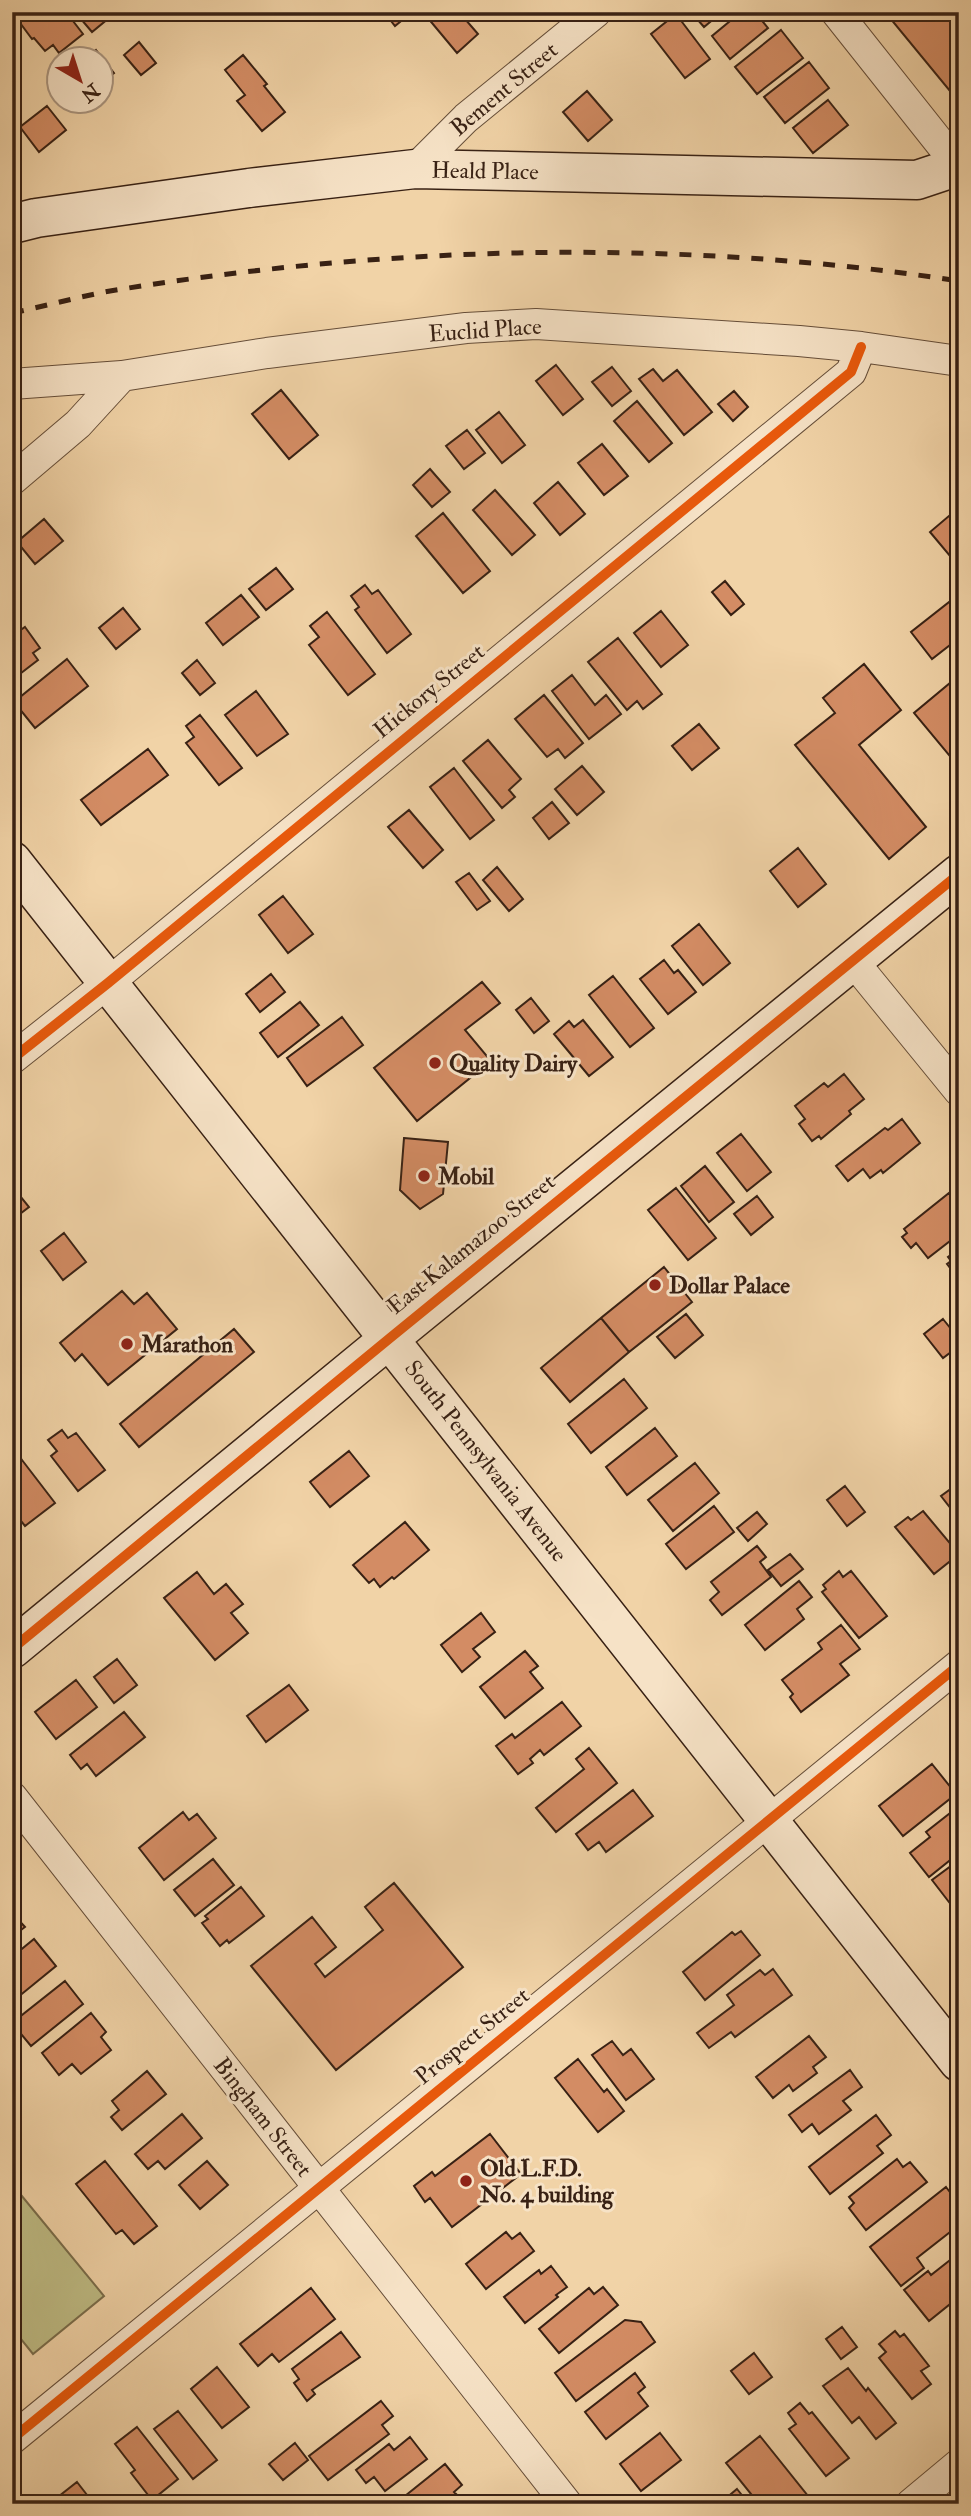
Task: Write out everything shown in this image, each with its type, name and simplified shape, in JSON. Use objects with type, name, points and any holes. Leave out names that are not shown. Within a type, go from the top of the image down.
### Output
[{"type":"street","name":"Bement Street","points":[[415,169],[466,118],[596,12]]},
{"type":"street","points":[[836,12],[959,166]]},
{"type":"street","name":"Heald Place","points":[[12,224],[36,218],[249,188],[415,169],[917,180],[959,166]]},
{"type":"street","name":"Euclid Place","points":[[12,384],[122,376],[267,353],[466,328],[536,324],[862,347],[959,361]]},
{"type":"street","name":"Hickory Street","points":[[12,1059],[108,984],[851,372],[862,347]]},
{"type":"street","points":[[12,480],[78,424],[122,376]]},
{"type":"street","name":"South Pennsylvania Avenue","points":[[12,861],[959,2062]]},
{"type":"street","name":"East Kalamazoo Street","points":[[12,1650],[959,874]]},
{"type":"street","points":[[853,961],[959,1091]]},
{"type":"street","name":"Prospect Street","points":[[12,2440],[959,1665]]},
{"type":"street","name":"Bingham Street","points":[[12,1797],[567,2504]]},
{"type":"street","points":[[911,2504],[959,2464]]},
{"type":"shaded area","points":[[12,2184],[104,2296],[33,2354],[12,2328]]},
{"type":"building","points":[[12,12],[66,12],[83,34],[68,46],[46,46],[45,51],[32,39]]},
{"type":"building","points":[[75,12],[105,12],[109,18],[92,32]]},
{"type":"building","points":[[384,12],[412,12],[395,26]]},
{"type":"building","points":[[432,12],[459,12],[478,34],[457,53],[427,17]]},
{"type":"building","points":[[691,12],[722,12],[704,27]]},
{"type":"building","points":[[741,12],[755,12],[768,28],[730,59],[712,36]]},
{"type":"building","points":[[885,12],[959,12],[959,102]]},
{"type":"building","points":[[676,14],[710,59],[685,78],[651,34]]},
{"type":"building","points":[[781,30],[803,58],[757,94],[735,67]]},
{"type":"building","points":[[139,42],[156,63],[141,75],[124,55]]},
{"type":"building","points":[[243,55],[267,84],[264,86],[285,112],[262,131],[237,101],[245,95],[225,70]]},
{"type":"building","points":[[809,62],[829,88],[785,123],[764,97]]},
{"type":"building","points":[[587,91],[612,120],[588,141],[563,112]]},
{"type":"building","points":[[828,100],[848,125],[813,153],[793,128]]},
{"type":"building","points":[[46,107],[46,116],[55,116],[66,130],[39,152],[20,127]]},
{"type":"building","points":[[556,365],[583,399],[563,415],[536,381]]},
{"type":"building","points":[[612,367],[631,391],[612,406],[592,382]]},
{"type":"building","points":[[653,369],[663,381],[677,370],[712,412],[684,435],[639,379]]},
{"type":"building","points":[[281,390],[318,435],[289,459],[252,414]]},
{"type":"building","points":[[734,391],[748,407],[733,421],[718,404]]},
{"type":"building","points":[[637,401],[672,443],[649,462],[614,421]]},
{"type":"building","points":[[499,412],[525,445],[502,463],[476,430]]},
{"type":"building","points":[[467,430],[485,453],[464,469],[446,446]]},
{"type":"building","points":[[602,444],[628,476],[604,495],[578,463]]},
{"type":"building","points":[[430,469],[450,492],[432,507],[413,485]]},
{"type":"building","points":[[558,482],[585,514],[560,535],[534,503]]},
{"type":"building","points":[[495,490],[535,535],[512,555],[473,510]]},
{"type":"building","points":[[956,510],[959,513],[959,559],[955,562],[930,532]]},
{"type":"building","points":[[443,513],[490,571],[463,593],[416,536]]},
{"type":"building","points":[[44,519],[63,541],[35,564],[17,542]]},
{"type":"building","points":[[276,568],[293,589],[266,610],[249,589]]},
{"type":"building","points":[[725,581],[744,604],[731,615],[712,592]]},
{"type":"building","points":[[365,585],[372,594],[378,590],[411,634],[387,653],[355,610],[359,607],[351,596]]},
{"type":"building","points":[[241,595],[259,617],[223,645],[206,623]]},
{"type":"building","points":[[953,599],[959,606],[959,638],[932,659],[911,632]]},
{"type":"building","points":[[123,608],[140,629],[116,649],[99,628]]},
{"type":"building","points":[[661,611],[688,645],[661,667],[634,633]]},
{"type":"building","points":[[327,612],[375,674],[348,695],[309,645],[319,637],[310,626]]},
{"type":"building","points":[[25,627],[40,648],[33,653],[38,660],[12,680],[12,636]]},
{"type":"building","points":[[618,638],[662,694],[643,709],[637,701],[627,710],[588,662]]},
{"type":"building","points":[[67,659],[88,686],[35,728],[14,702]]},
{"type":"building","points":[[197,660],[215,683],[200,695],[182,673]]},
{"type":"building","points":[[864,664],[901,710],[859,745],[926,827],[889,859],[795,745],[835,713],[823,698]]},
{"type":"building","points":[[572,675],[595,705],[606,695],[621,714],[589,739],[552,691]]},
{"type":"building","points":[[950,683],[959,694],[959,767],[914,713]]},
{"type":"building","points":[[256,691],[288,734],[257,756],[225,715]]},
{"type":"building","points":[[544,695],[583,743],[565,758],[558,749],[547,757],[515,719]]},
{"type":"building","points":[[200,715],[242,768],[219,785],[186,743],[194,737],[186,726]]},
{"type":"building","points":[[699,724],[719,748],[692,770],[672,746]]},
{"type":"building","points":[[488,740],[521,779],[509,790],[515,797],[502,808],[463,761]]},
{"type":"building","points":[[148,749],[168,775],[101,825],[81,800]]},
{"type":"building","points":[[582,766],[604,792],[577,815],[555,789]]},
{"type":"building","points":[[454,768],[494,820],[470,839],[430,787]]},
{"type":"building","points":[[552,802],[569,823],[549,839],[533,818]]},
{"type":"building","points":[[409,810],[443,850],[423,868],[388,827]]},
{"type":"building","points":[[798,848],[826,884],[798,907],[770,871]]},
{"type":"building","points":[[497,867],[523,899],[509,911],[483,880]]},
{"type":"building","points":[[469,873],[490,901],[477,910],[456,882]]},
{"type":"building","points":[[283,896],[313,934],[288,953],[259,915]]},
{"type":"building","points":[[699,924],[730,963],[703,985],[672,946]]},
{"type":"building","points":[[664,960],[674,973],[678,970],[696,992],[668,1014],[640,979]]},
{"type":"building","points":[[271,974],[285,992],[260,1012],[246,994]]},
{"type":"building","points":[[613,976],[654,1028],[630,1047],[589,995]]},
{"type":"building","points":[[482,982],[500,1003],[465,1030],[491,1061],[417,1121],[374,1068]]},
{"type":"building","points":[[531,998],[549,1021],[534,1033],[516,1010]]},
{"type":"building","points":[[300,1002],[319,1025],[278,1057],[260,1033]]},
{"type":"building","points":[[342,1017],[363,1045],[307,1086],[287,1058]]},
{"type":"building","points":[[583,1020],[613,1057],[589,1076],[554,1034],[569,1021],[574,1027]]},
{"type":"building","points":[[844,1074],[864,1099],[849,1111],[851,1114],[821,1139],[819,1136],[812,1141],[799,1124],[805,1119],[795,1106],[824,1083],[828,1087]]},
{"type":"building","points":[[902,1119],[920,1143],[883,1173],[881,1170],[870,1178],[863,1169],[848,1181],[836,1166],[885,1128],[888,1130]]},
{"type":"building","points":[[741,1134],[771,1172],[747,1191],[717,1153]]},
{"type":"building","points":[[404,1138],[448,1142],[443,1194],[420,1209],[400,1190]]},
{"type":"building","points":[[705,1166],[734,1202],[709,1222],[681,1186]]},
{"type":"building","points":[[12,1186],[29,1207],[12,1220]]},
{"type":"building","points":[[676,1188],[716,1238],[688,1260],[648,1210]]},
{"type":"building","points":[[949,1193],[959,1206],[959,1220],[953,1225],[959,1234],[928,1258],[916,1243],[911,1248],[902,1237],[907,1233],[904,1229]]},
{"type":"building","points":[[757,1196],[773,1217],[751,1235],[734,1214]]},
{"type":"building","points":[[64,1233],[86,1262],[63,1280],[41,1251]]},
{"type":"building","points":[[959,1249],[959,1272],[954,1273],[947,1264],[951,1261],[948,1257]]},
{"type":"building","points":[[664,1267],[692,1302],[629,1352],[601,1318]]},
{"type":"building","points":[[122,1291],[134,1304],[147,1293],[177,1329],[108,1385],[82,1354],[75,1361],[60,1343]]},
{"type":"building","points":[[686,1314],[703,1335],[675,1358],[657,1337]]},
{"type":"building","points":[[601,1318],[629,1352],[570,1402],[541,1368]]},
{"type":"building","points":[[943,1319],[959,1339],[959,1346],[943,1358],[924,1334]]},
{"type":"building","points":[[234,1329],[254,1352],[139,1447],[120,1424]]},
{"type":"building","points":[[624,1379],[647,1408],[591,1453],[568,1424]]},
{"type":"building","points":[[655,1428],[677,1456],[627,1495],[606,1467]]},
{"type":"building","points":[[62,1430],[68,1438],[76,1433],[105,1470],[78,1491],[51,1456],[57,1451],[48,1440]]},
{"type":"building","points":[[349,1451],[369,1476],[330,1507],[310,1482]]},
{"type":"building","points":[[22,1460],[55,1503],[25,1526],[12,1510],[12,1468]]},
{"type":"building","points":[[695,1463],[719,1493],[673,1531],[648,1500]]},
{"type":"building","points":[[959,1483],[959,1519],[941,1496]]},
{"type":"building","points":[[845,1486],[865,1512],[847,1526],[827,1500]]},
{"type":"building","points":[[714,1506],[734,1532],[686,1569],[666,1544]]},
{"type":"building","points":[[923,1511],[959,1554],[934,1574],[895,1527],[908,1517],[911,1520]]},
{"type":"building","points":[[757,1512],[767,1524],[748,1541],[737,1528]]},
{"type":"building","points":[[405,1522],[429,1550],[380,1587],[374,1579],[369,1583],[353,1565]]},
{"type":"building","points":[[757,1546],[766,1557],[760,1562],[771,1577],[722,1615],[710,1600],[719,1592],[711,1582]]},
{"type":"building","points":[[790,1554],[803,1569],[781,1586],[768,1570]]},
{"type":"building","points":[[839,1571],[843,1577],[851,1571],[887,1616],[859,1638],[822,1592],[826,1589],[823,1585]]},
{"type":"building","points":[[197,1572],[214,1594],[226,1584],[243,1604],[231,1613],[248,1633],[215,1660],[164,1598]]},
{"type":"building","points":[[799,1581],[812,1597],[797,1609],[804,1619],[765,1650],[745,1625]]},
{"type":"building","points":[[481,1613],[495,1632],[473,1649],[480,1657],[462,1672],[441,1645]]},
{"type":"building","points":[[841,1625],[860,1649],[840,1664],[849,1675],[801,1712],[790,1697],[793,1694],[782,1680],[822,1649],[818,1643]]},
{"type":"building","points":[[525,1651],[538,1666],[530,1672],[543,1688],[505,1718],[480,1687]]},
{"type":"building","points":[[117,1659],[137,1685],[114,1703],[94,1677]]},
{"type":"building","points":[[76,1680],[97,1707],[56,1739],[35,1712]]},
{"type":"building","points":[[289,1685],[308,1710],[266,1742],[247,1716]]},
{"type":"building","points":[[562,1702],[581,1726],[544,1755],[540,1750],[530,1759],[533,1763],[518,1774],[496,1746],[512,1734],[515,1738]]},
{"type":"building","points":[[124,1712],[145,1737],[96,1776],[87,1764],[81,1769],[70,1755]]},
{"type":"building","points":[[589,1748],[617,1783],[556,1832],[536,1808],[584,1769],[576,1759]]},
{"type":"building","points":[[932,1764],[956,1794],[903,1836],[879,1806]]},
{"type":"building","points":[[633,1790],[653,1816],[606,1852],[599,1842],[588,1850],[576,1834]]},
{"type":"building","points":[[959,1806],[959,1853],[929,1877],[910,1853],[930,1837],[926,1832]]},
{"type":"building","points":[[183,1812],[189,1820],[197,1814],[216,1838],[164,1880],[139,1848]]},
{"type":"building","points":[[213,1859],[234,1885],[195,1916],[174,1890]]},
{"type":"building","points":[[959,1860],[959,1901],[952,1906],[932,1880]]},
{"type":"building","points":[[394,1883],[463,1967],[336,2070],[251,1966],[312,1917],[336,1947],[315,1964],[325,1977],[383,1930],[365,1907]]},
{"type":"building","points":[[241,1887],[264,1916],[229,1943],[227,1940],[220,1946],[202,1923],[208,1919],[205,1916]]},
{"type":"building","points":[[12,1913],[25,1927],[12,1937]]},
{"type":"building","points":[[741,1931],[760,1955],[705,2000],[683,1972],[732,1932],[735,1935]]},
{"type":"building","points":[[34,1939],[56,1966],[12,2002],[12,1957]]},
{"type":"building","points":[[773,1969],[792,1995],[735,2037],[731,2032],[709,2048],[697,2033],[734,2005],[727,1995],[760,1970],[765,1975]]},
{"type":"building","points":[[65,1981],[83,2004],[31,2046],[12,2023]]},
{"type":"building","points":[[91,2013],[106,2032],[101,2037],[111,2050],[81,2074],[72,2064],[59,2075],[42,2053]]},
{"type":"building","points":[[809,2036],[826,2057],[813,2067],[817,2073],[793,2091],[789,2085],[773,2098],[756,2077]]},
{"type":"building","points":[[612,2041],[623,2055],[631,2049],[654,2079],[626,2100],[592,2055]]},
{"type":"building","points":[[578,2059],[604,2092],[607,2089],[624,2111],[598,2132],[555,2078]]},
{"type":"building","points":[[850,2070],[862,2087],[843,2101],[851,2110],[819,2134],[812,2124],[802,2132],[789,2115]]},
{"type":"building","points":[[147,2071],[166,2094],[122,2130],[111,2117],[119,2110],[112,2101]]},
{"type":"building","points":[[182,2114],[202,2138],[165,2169],[158,2161],[148,2169],[135,2154]]},
{"type":"building","points":[[876,2115],[891,2135],[877,2146],[883,2153],[830,2194],[809,2167]]},
{"type":"building","name":"Old L.F.D. No. 4 building","points":[[490,2134],[521,2174],[452,2227],[430,2198],[425,2202],[414,2186],[432,2172],[435,2176]]},
{"type":"building","points":[[897,2159],[903,2167],[910,2162],[927,2182],[866,2230],[849,2208],[854,2203],[849,2197]]},
{"type":"building","points":[[105,2161],[157,2226],[134,2244],[122,2230],[116,2234],[76,2184]]},
{"type":"building","points":[[207,2161],[228,2185],[200,2209],[179,2185]]},
{"type":"building","points":[[946,2187],[959,2204],[959,2225],[917,2258],[924,2268],[901,2286],[870,2247]]},
{"type":"building","points":[[506,2232],[512,2239],[520,2233],[534,2251],[486,2289],[466,2264]]},
{"type":"building","points":[[959,2253],[959,2307],[954,2311],[949,2305],[929,2321],[904,2290],[928,2271],[931,2275]]},
{"type":"building","points":[[551,2266],[567,2287],[525,2323],[504,2297],[539,2270],[541,2274]]},
{"type":"building","points":[[603,2287],[618,2305],[559,2353],[539,2329],[589,2288],[594,2294]]},
{"type":"building","points":[[311,2288],[335,2319],[279,2362],[272,2354],[258,2366],[240,2344]]},
{"type":"building","points":[[625,2320],[641,2322],[655,2342],[576,2401],[555,2373]]},
{"type":"building","points":[[842,2327],[857,2347],[841,2359],[826,2339]]},
{"type":"building","points":[[895,2331],[900,2337],[904,2334],[929,2366],[921,2371],[931,2384],[912,2399],[879,2358],[886,2352],[879,2344]]},
{"type":"building","points":[[341,2332],[360,2357],[312,2390],[315,2394],[307,2401],[294,2383],[299,2379],[292,2369]]},
{"type":"building","points":[[754,2353],[772,2377],[749,2394],[731,2371]]},
{"type":"building","points":[[217,2367],[249,2407],[222,2428],[191,2389]]},
{"type":"building","points":[[848,2368],[896,2423],[876,2439],[859,2417],[852,2423],[823,2386]]},
{"type":"building","points":[[635,2373],[645,2387],[638,2393],[648,2406],[606,2439],[585,2412]]},
{"type":"building","points":[[381,2401],[393,2416],[382,2425],[389,2434],[328,2480],[309,2456]]},
{"type":"building","points":[[800,2403],[809,2414],[812,2412],[849,2458],[826,2476],[789,2429],[796,2424],[788,2413]]},
{"type":"building","points":[[178,2411],[217,2460],[193,2479],[154,2429]]},
{"type":"building","points":[[137,2427],[178,2479],[152,2500],[131,2473],[135,2470],[115,2444]]},
{"type":"building","points":[[660,2433],[681,2460],[641,2491],[620,2464]]},
{"type":"building","points":[[760,2436],[812,2501],[809,2504],[759,2504],[726,2463]]},
{"type":"building","points":[[410,2437],[427,2459],[385,2491],[374,2477],[366,2483],[356,2470],[389,2444],[394,2450]]},
{"type":"building","points":[[295,2443],[308,2460],[283,2480],[269,2464]]},
{"type":"building","points":[[445,2464],[462,2485],[454,2492],[456,2494],[443,2504],[395,2504]]},
{"type":"building","points":[[77,2482],[94,2504],[49,2504]]},
{"type":"building","points":[[737,2489],[749,2504],[719,2504]]},
{"type":"railway","points":[[12,313],[110,291],[215,276],[427,256],[641,253],[854,267],[959,281]]},
{"type":"cycle path","points":[[12,1059],[851,372],[861,347]]},
{"type":"cycle path","points":[[12,1649],[959,874]]},
{"type":"cycle path","points":[[12,2439],[959,1665]]},
{"type":"place","name":"Quality Dairy","points":[[435,1063]]},
{"type":"place","name":"Mobil","points":[[424,1176]]},
{"type":"place","name":"Dollar Palace","points":[[655,1285]]},
{"type":"place","name":"Marathon","points":[[127,1344]]},
{"type":"place","name":"Old L.F.D. No. 4 building","points":[[466,2181]]}]
